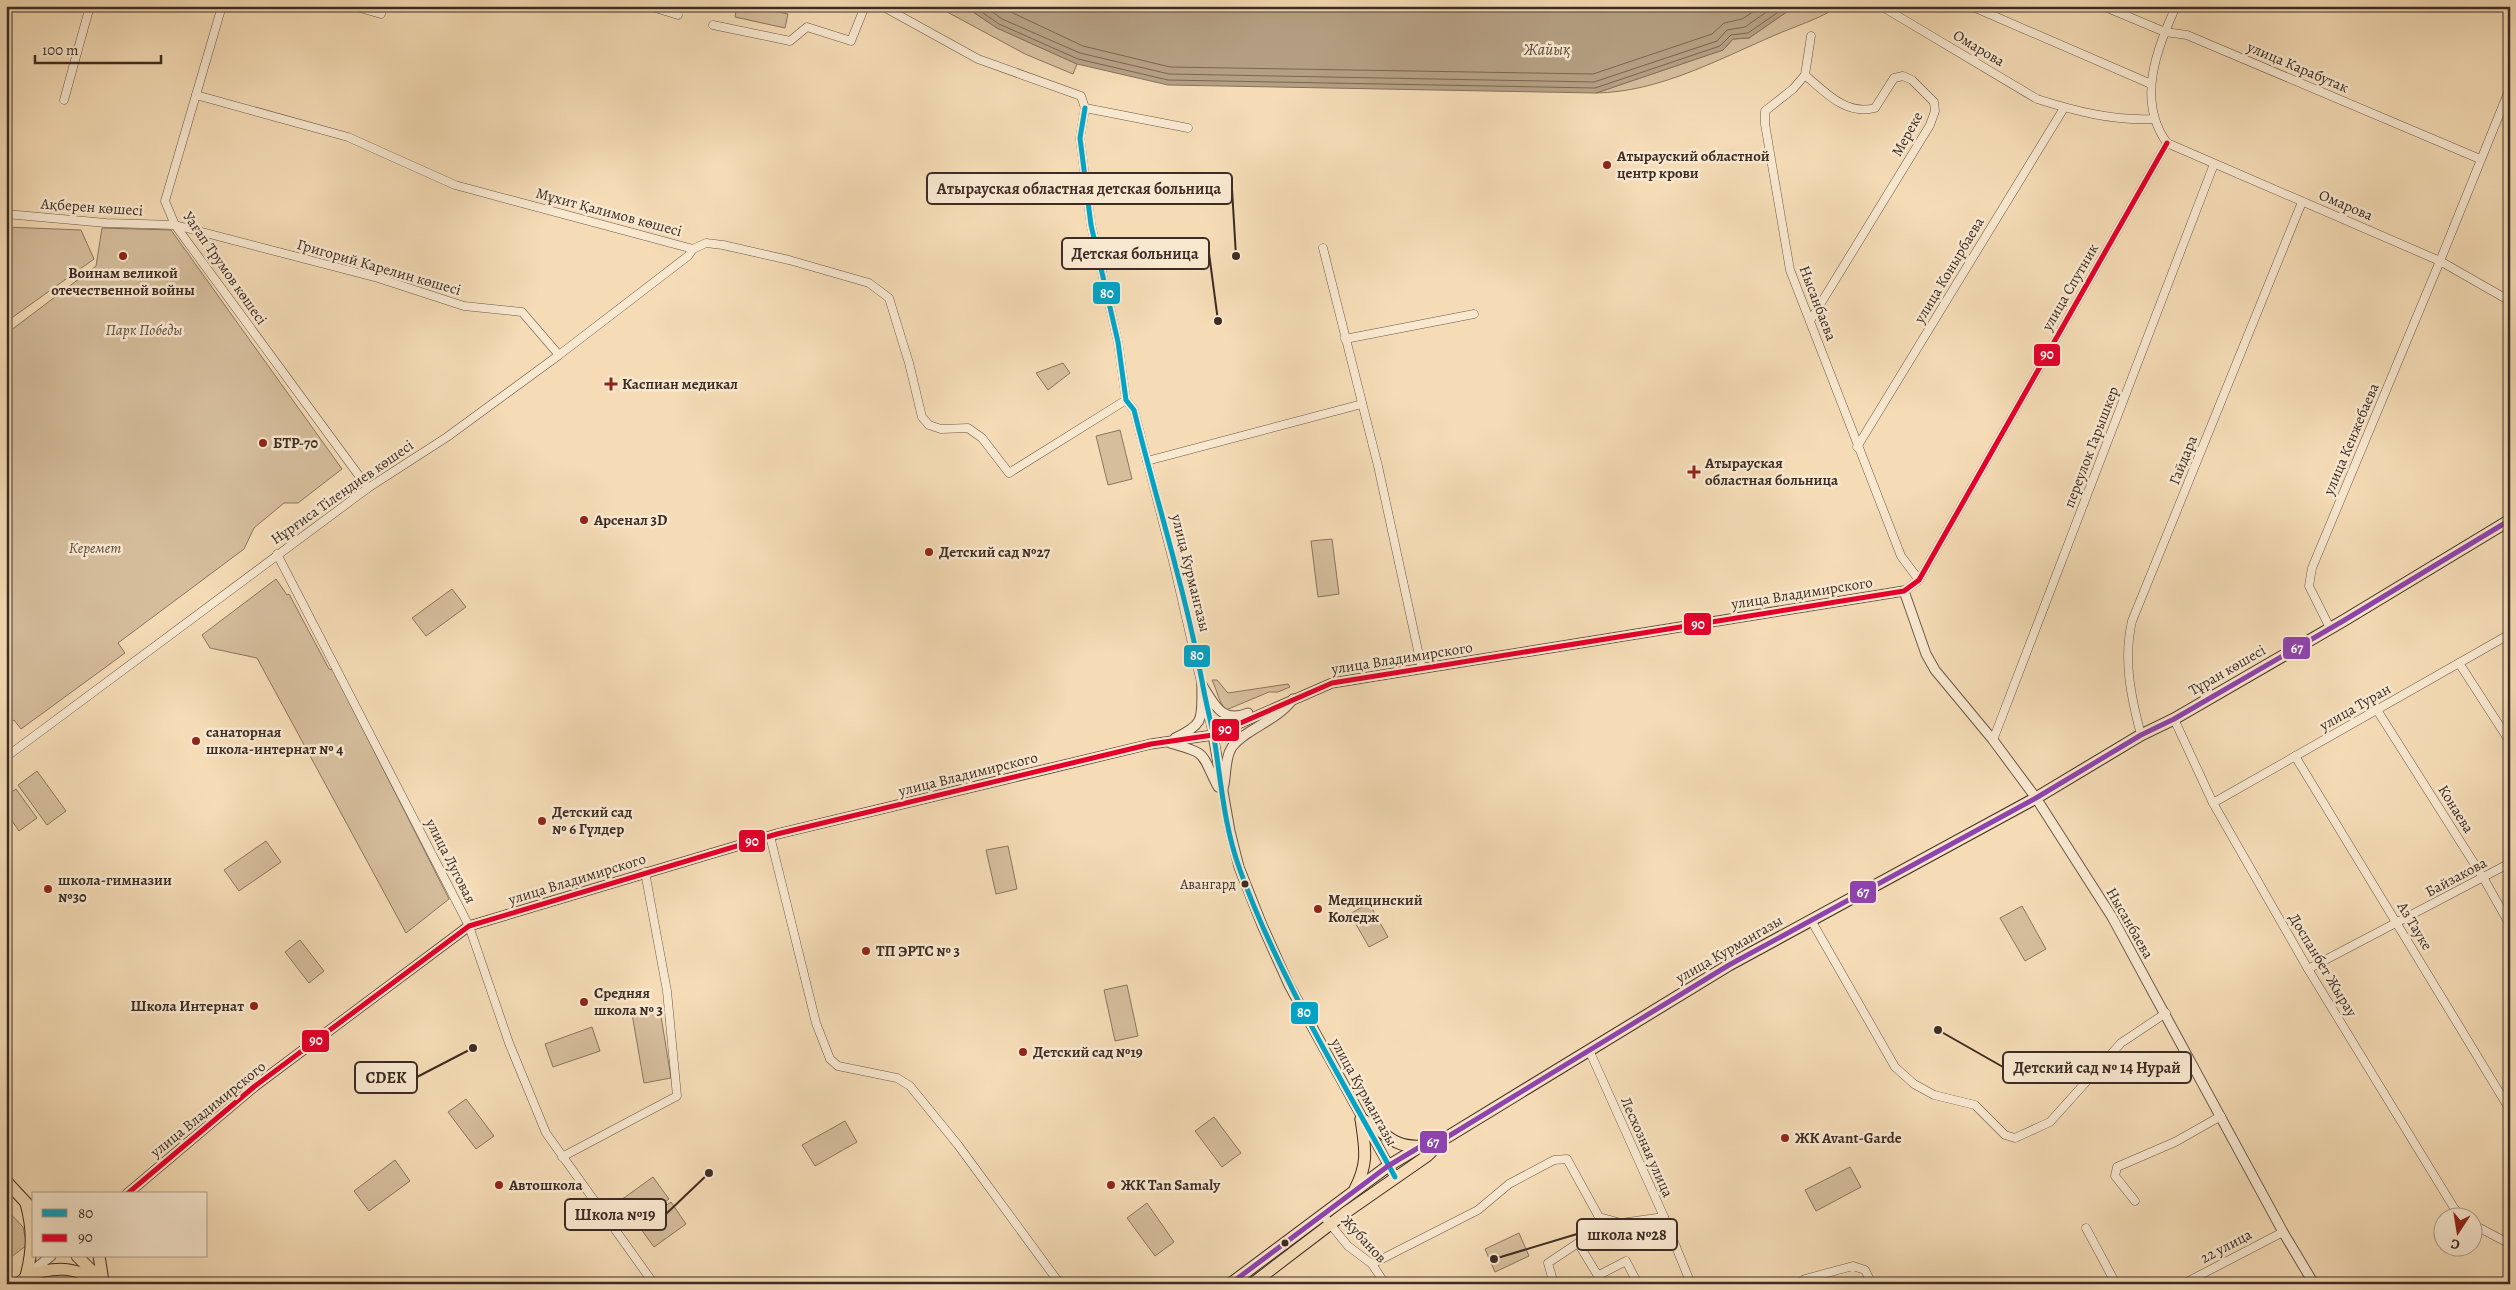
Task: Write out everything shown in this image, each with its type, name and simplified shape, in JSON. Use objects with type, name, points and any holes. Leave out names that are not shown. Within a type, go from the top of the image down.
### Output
[{"type":"main road","name":"Тұран көшесі","points":[[2036,798],[2141,735],[2174,719],[2330,628],[2510,520]]},
{"type":"main road","name":"улица Курмангазы","points":[[1252,1284],[1394,1177],[1427,1156],[1444,1139],[1729,965],[2036,798]]},
{"type":"main road","points":[[1361,1119],[1382,1130],[1395,1143],[1410,1146],[1423,1145]]},
{"type":"main road","points":[[1354,1192],[1366,1164],[1361,1119]]},
{"type":"main road","name":"улица Курмангазы","points":[[1230,1284],[1388,1166],[1423,1145],[1444,1139]]},
{"type":"main road","points":[[6,1182],[31,1207],[32,1222]]},
{"type":"main road","points":[[26,1276],[32,1248]]},
{"type":"main road","points":[[79,1258],[104,1283]]},
{"type":"main road","points":[[99,1258],[104,1283]]},
{"type":"main road","points":[[26,1276],[44,1270],[63,1268],[84,1273],[104,1283]]},
{"type":"street","points":[[64,100],[90,6]]},
{"type":"street","name":"Уағап Трумов көшесі","points":[[222,6],[165,201],[175,225],[368,488]]},
{"type":"street","points":[[353,6],[381,14]]},
{"type":"street","points":[[650,6],[678,15]]},
{"type":"street","points":[[713,25],[790,41],[807,27],[851,40],[865,6]]},
{"type":"street","points":[[882,6],[978,59],[1081,96],[1085,108],[1188,128]]},
{"type":"street","name":"Омарова","points":[[1881,6],[2037,99],[2064,108],[2125,120],[2153,119]]},
{"type":"street","points":[[1971,6],[2151,84]]},
{"type":"street","name":"улица Карабутак","points":[[2103,6],[2165,32],[2187,35],[2480,159]]},
{"type":"street","points":[[2167,143],[2153,119],[2151,84],[2156,57],[2176,6]]},
{"type":"street","points":[[1804,75],[1811,36]]},
{"type":"street","name":"Мереке","points":[[1804,75],[1843,106],[1864,111],[1875,108],[1894,78],[1902,76],[1912,80],[1934,102],[1935,111],[1930,125],[1810,321]]},
{"type":"street","name":"Нысанбаева","points":[[1804,75],[1793,88],[1765,111],[1764,124],[1790,270],[1901,556],[1919,580]]},
{"type":"street","name":"улица Кенжебаева","points":[[2330,628],[2314,599],[2309,586],[2309,578],[2510,88]]},
{"type":"street","name":"Мұхит Қалимов көшесі","points":[[196,95],[348,137],[455,185],[693,249],[706,243],[723,245],[789,260],[869,283],[889,298],[922,417],[929,425],[941,429],[968,428],[982,438],[1010,473],[1126,400]]},
{"type":"street","name":"улица Курмангазы","points":[[1085,108],[1080,138],[1091,225],[1118,342],[1126,400],[1134,410],[1174,565],[1213,735],[1222,794],[1239,867],[1262,926],[1289,985],[1394,1177]]},
{"type":"street","name":"улица Конырбаева","points":[[1858,447],[2064,108]]},
{"type":"street","name":"Омарова","points":[[2167,143],[2440,261],[2510,301]]},
{"type":"street","name":"улица Спутник","points":[[1904,590],[1919,580],[2167,143]]},
{"type":"street","name":"переулок Гарышкер","points":[[1993,740],[2214,164]]},
{"type":"street","name":"Гайдара","points":[[2141,735],[2130,689],[2128,640],[2132,621],[2302,202]]},
{"type":"street","name":"Ақберен көшесі","points":[[6,214],[106,223],[175,225]]},
{"type":"street","name":"Григорий Карелин көшесі","points":[[175,225],[378,278],[464,306],[522,312],[559,355]]},
{"type":"street","points":[[1323,248],[1362,404],[1422,668]]},
{"type":"street","name":"Нұрғиса Тілендиев көшесі","points":[[6,757],[277,554],[368,488],[447,437],[559,355],[688,256],[693,249]]},
{"type":"street","points":[[1345,339],[1474,314]]},
{"type":"street","points":[[1147,461],[1362,404]]},
{"type":"street","name":"улица Луговая","points":[[277,554],[469,926],[509,1043],[546,1133],[654,1284]]},
{"type":"street","name":"Нысанбаева","points":[[1904,590],[1926,654],[1935,670],[1993,740],[2036,798],[2112,917],[2166,1013],[2283,1232],[2314,1284]]},
{"type":"street","name":"улица Владимирского","points":[[128,1192],[255,1086],[469,926],[770,836],[1165,742],[1213,735],[1293,698],[1332,683],[1904,590]]},
{"type":"street","name":"улица Туран","points":[[2213,803],[2510,634]]},
{"type":"street","points":[[2459,663],[2510,742]]},
{"type":"street","points":[[1202,685],[1215,706],[1224,715],[1238,717],[1279,700],[1293,698]]},
{"type":"street","points":[[1165,742],[1193,729],[1201,718],[1202,685]]},
{"type":"street","points":[[1222,794],[1226,780],[1228,757],[1232,747],[1284,711],[1293,698]]},
{"type":"street","name":"Конаева","points":[[2376,710],[2484,878],[2510,924]]},
{"type":"street","name":"Доспанбет Жырау","points":[[2174,719],[2213,803],[2308,969],[2454,1208]]},
{"type":"street","points":[[1165,742],[1194,750],[1205,757],[1222,794]]},
{"type":"street","name":"Аз Тауке","points":[[2295,756],[2510,1110]]},
{"type":"street","points":[[770,836],[816,1022],[830,1059],[838,1066],[897,1078],[910,1086],[958,1145],[1060,1284]]},
{"type":"street","name":"Байзакова","points":[[2308,969],[2510,863]]},
{"type":"street","points":[[562,1157],[677,1096],[667,991],[645,872]]},
{"type":"street","points":[[1811,920],[1895,1067],[1914,1084],[1934,1094],[1974,1105],[2005,1135],[2015,1138],[2050,1122],[2120,1043],[2166,1013]]},
{"type":"street","name":"Лесхозная улица","points":[[1589,1050],[1664,1217],[1691,1284]]},
{"type":"street","points":[[2135,1201],[2115,1176],[2117,1167],[2175,1142],[2221,1116]]},
{"type":"street","points":[[1372,1264],[1478,1210],[1509,1184],[1554,1160],[1567,1159],[1598,1217],[1622,1223]]},
{"type":"street","name":"Жубанов","points":[[1322,1214],[1348,1246],[1372,1264],[1385,1284]]},
{"type":"street","points":[[1554,1284],[1548,1263],[1578,1243],[1622,1223],[1664,1217]]},
{"type":"street","points":[[2086,1228],[2116,1284]]},
{"type":"street","points":[[2484,1230],[2510,1244]]},
{"type":"street","name":"22 улица","points":[[2183,1284],[2283,1232]]},
{"type":"street","points":[[1578,1243],[1603,1284]]},
{"type":"street","points":[[16,1284],[48,1258]]},
{"type":"street","points":[[1599,1275],[1626,1261],[1638,1284]]},
{"type":"street","points":[[1798,1284],[1804,1279],[1853,1266],[1865,1270],[1869,1284]]},
{"type":"green space","points":[[737,6],[752,6],[788,14],[785,28],[735,17]]},
{"type":"green space","points":[[936,6],[964,6],[997,28],[1077,64],[1073,74],[1025,54]]},
{"type":"green space","points":[[1804,6],[1839,6],[1815,19],[1665,81],[1619,91],[1596,93],[1723,50],[1733,39],[1749,38],[1788,11]]},
{"type":"green space","points":[[6,227],[81,230],[94,259],[6,322]]},
{"type":"green space","points":[[102,228],[171,230],[342,469],[298,503],[284,503],[254,528],[244,549],[118,643],[125,653],[21,729],[14,720],[6,726],[6,334],[96,266]]},
{"type":"green space","points":[[1063,363],[1070,373],[1048,390],[1036,373]]},
{"type":"green space","points":[[1120,430],[1132,479],[1108,485],[1096,436]]},
{"type":"green space","points":[[1332,539],[1339,594],[1318,597],[1311,541]]},
{"type":"green space","points":[[276,579],[287,595],[289,594],[329,669],[333,670],[449,899],[406,933],[257,658],[210,648],[202,635]]},
{"type":"green space","points":[[452,589],[466,607],[426,636],[412,618]]},
{"type":"green space","points":[[1212,680],[1217,680],[1228,693],[1288,684],[1290,687],[1278,692],[1269,692],[1226,710]]},
{"type":"green space","points":[[37,771],[66,811],[47,825],[18,785]]},
{"type":"green space","points":[[16,789],[37,818],[19,831],[6,812],[6,796]]},
{"type":"green space","points":[[266,841],[281,862],[239,891],[224,870]]},
{"type":"green space","points":[[1008,846],[1017,889],[996,894],[986,850]]},
{"type":"green space","points":[[1369,903],[1388,937],[1369,947],[1350,914]]},
{"type":"green space","points":[[2022,906],[2046,949],[2025,961],[2000,918]]},
{"type":"green space","points":[[300,940],[324,971],[309,983],[285,952]]},
{"type":"green space","points":[[1127,985],[1138,1036],[1115,1041],[1104,990]]},
{"type":"green space","points":[[660,1010],[671,1078],[644,1083],[632,1014]]},
{"type":"green space","points":[[592,1027],[600,1051],[553,1067],[545,1044]]},
{"type":"green space","points":[[466,1099],[494,1136],[476,1149],[448,1112]]},
{"type":"green space","points":[[1214,1117],[1241,1153],[1222,1167],[1195,1131]]},
{"type":"green space","points":[[845,1121],[857,1142],[815,1166],[802,1145]]},
{"type":"green space","points":[[395,1160],[410,1181],[369,1211],[354,1191]]},
{"type":"green space","points":[[1850,1167],[1861,1187],[1816,1211],[1805,1190]]},
{"type":"green space","points":[[653,1177],[669,1199],[637,1222],[621,1200]]},
{"type":"green space","points":[[671,1202],[686,1224],[654,1247],[638,1225]]},
{"type":"green space","points":[[1147,1203],[1174,1242],[1155,1256],[1127,1218]]},
{"type":"green space","points":[[6,1209],[23,1227],[27,1245],[6,1261]]},
{"type":"green space","points":[[1519,1233],[1529,1256],[1495,1272],[1485,1249]]},
{"type":"water","name":"Жайық","points":[[964,6],[1804,6],[1788,11],[1749,38],[1733,39],[1723,50],[1596,93],[1168,85],[1077,64],[997,28]]},
{"type":"transit line","name":"80","points":[[1085,108],[1080,138],[1091,225],[1118,342],[1126,400],[1134,410],[1195,647],[1214,737],[1230,837],[1240,870],[1273,949],[1332,1064],[1395,1177]]},
{"type":"transit line","name":"90","points":[[129,1192],[255,1086],[469,926],[777,834],[1151,744],[1213,735],[1332,683],[1904,591],[1919,580],[2167,143]]},
{"type":"transit line","name":"67","points":[[1230,1284],[1388,1166],[1423,1145],[1444,1139],[1729,965],[2036,798],[2141,735],[2174,719],[2343,621],[2510,520]]},
{"type":"place","name":"Атырауский областной центр крови","points":[[1607,165]]},
{"type":"place","name":"Воинам великой отечественной войны","points":[[123,256]]},
{"type":"place","name":"Атырауская областная детская больница","points":[[1236,256]]},
{"type":"place","name":"Детская больница","points":[[1218,321]]},
{"type":"place","name":"Каспиан медикал","points":[[611,384]]},
{"type":"place","name":"БТР-70","points":[[263,443]]},
{"type":"place","name":"Атырауская областная больница","points":[[1694,472]]},
{"type":"place","name":"Арсенал 3D","points":[[584,520]]},
{"type":"place","name":"Детский сад №27","points":[[929,552]]},
{"type":"place","name":"санаторная школа-интернат № 4","points":[[196,741]]},
{"type":"place","name":"Детский сад № 6 Гүлдер","points":[[542,821]]},
{"type":"place","name":"Авангард","points":[[1245,884]]},
{"type":"place","name":"школа-гимназии №30","points":[[48,889]]},
{"type":"place","name":"Медицинский Коледж","points":[[1318,909]]},
{"type":"place","name":"ТП ЭРТС № 3","points":[[866,951]]},
{"type":"place","name":"Средняя школа № 3","points":[[584,1002]]},
{"type":"place","name":"Школа Интернат","points":[[254,1006]]},
{"type":"place","name":"Детский сад № 14 Нурай","points":[[1938,1030]]},
{"type":"place","name":"CDEK","points":[[473,1048]]},
{"type":"place","name":"Детский сад №19","points":[[1023,1052]]},
{"type":"place","name":"ЖК Avant-Garde","points":[[1785,1138]]},
{"type":"place","name":"Школа №19","points":[[709,1173]]},
{"type":"place","name":"Автошкола","points":[[499,1185]]},
{"type":"place","name":"ЖК Tan Samaly","points":[[1111,1185]]},
{"type":"place","name":"школа №28","points":[[1494,1259]]},
{"type":"park label","name":"Парк Победы","points":[[144,330]]},
{"type":"park label","name":"Керемет","points":[[95,548]]}]
